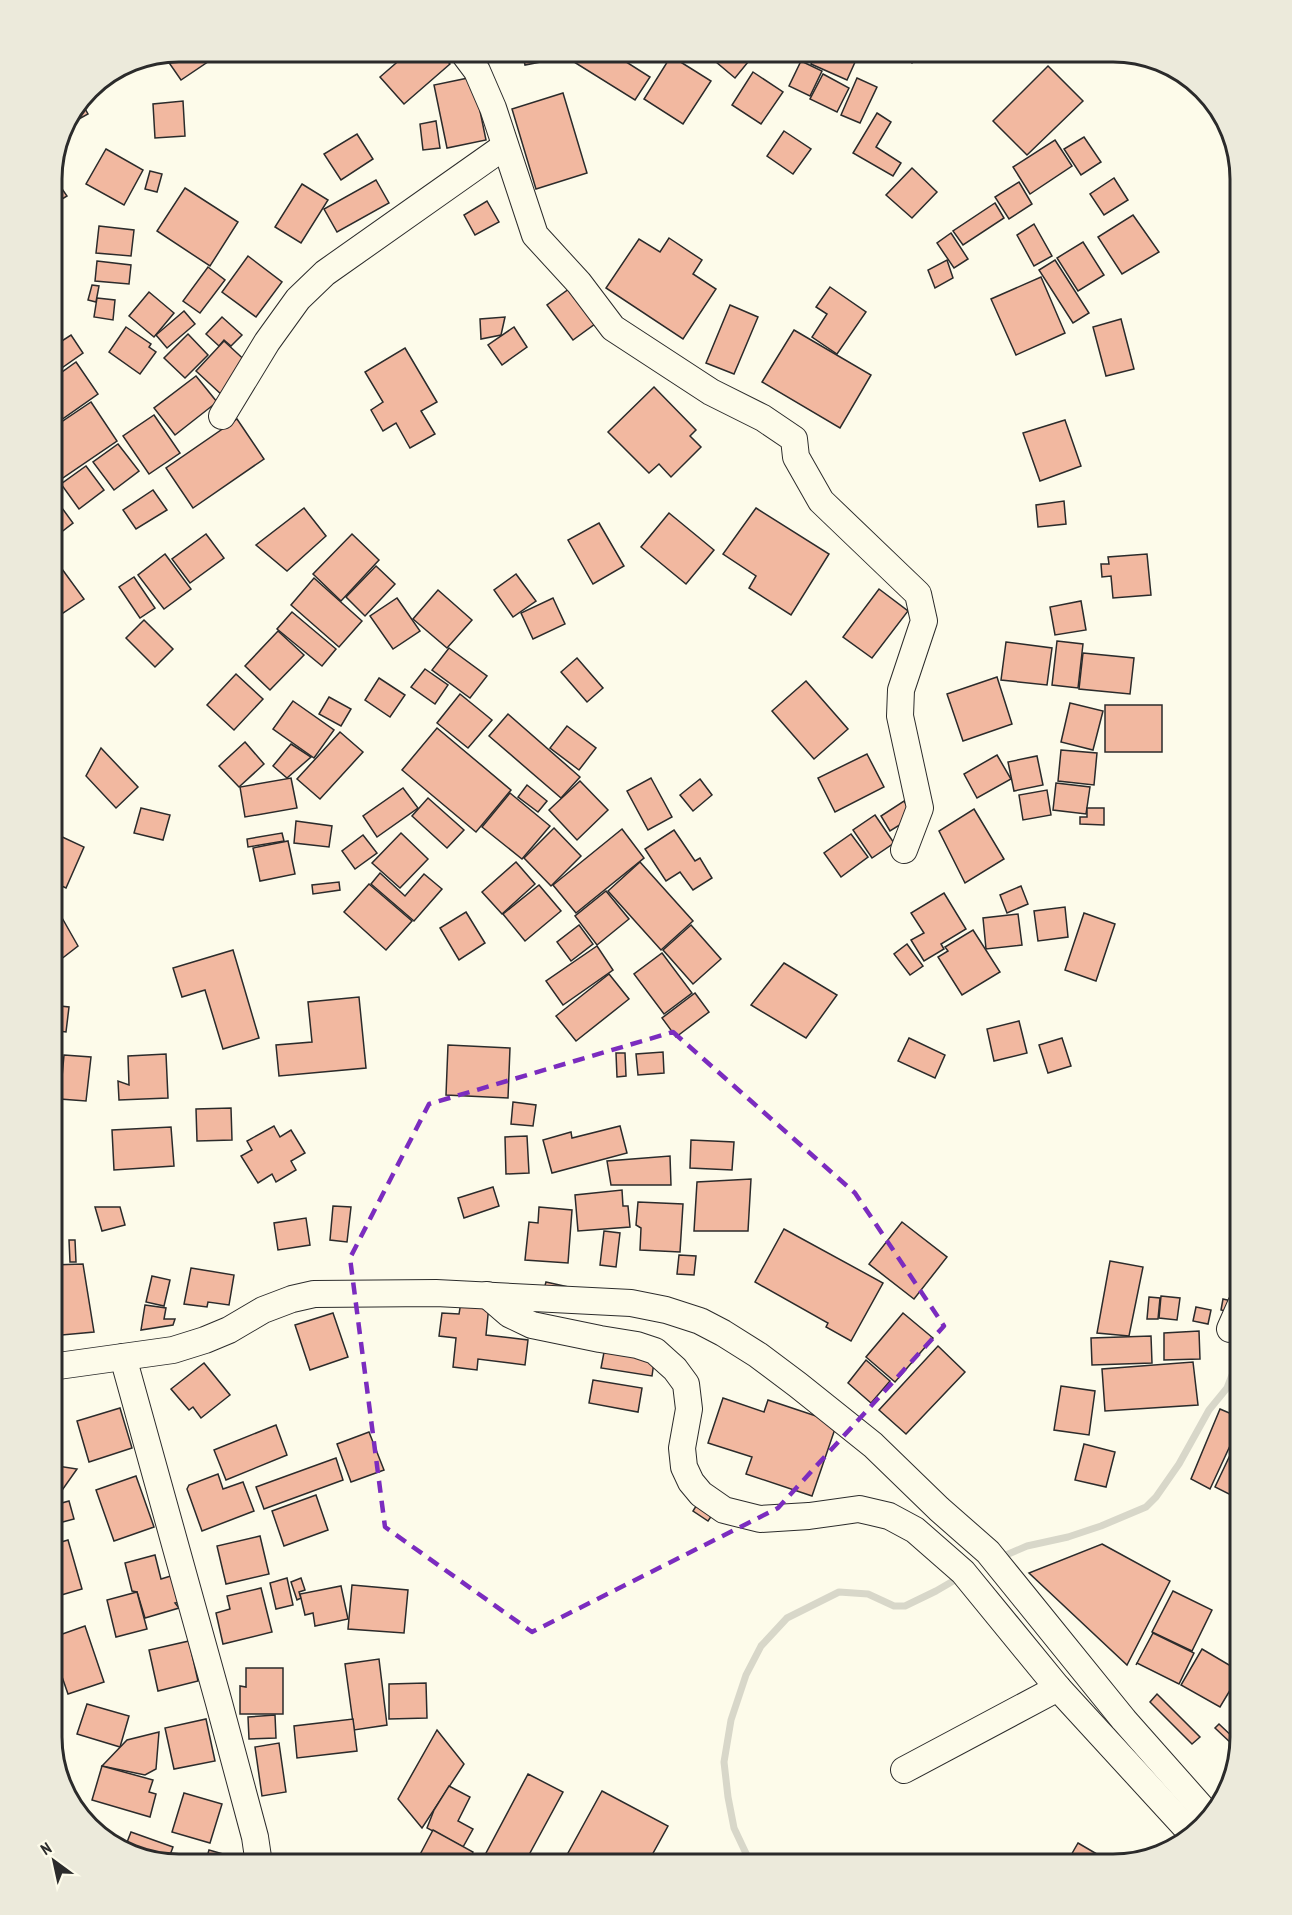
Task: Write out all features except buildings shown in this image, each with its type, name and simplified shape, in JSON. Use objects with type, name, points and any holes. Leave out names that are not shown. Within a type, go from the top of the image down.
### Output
[{"type":"street","points":[[470,62],[477,71],[493,108],[535,235],[579,283],[613,328],[711,392],[763,418],[794,440],[796,457],[820,501],[918,594],[924,621],[901,690],[900,716],[920,808],[904,850]]},
{"type":"street","points":[[222,416],[267,342],[298,299],[325,273],[505,146]]},
{"type":"street","points":[[62,1365],[173,1350],[229,1330],[262,1310],[314,1294],[436,1293],[631,1303],[666,1310],[700,1321],[758,1355],[798,1384],[873,1445],[995,1560],[1117,1712],[1204,1810]]},
{"type":"street","points":[[487,1295],[510,1314],[532,1325],[637,1345],[655,1351],[675,1369],[686,1384],[689,1409],[682,1448],[684,1467],[691,1482],[701,1494],[724,1510],[760,1519],[809,1516],[859,1509],[889,1516],[915,1530],[969,1581],[1058,1688],[1186,1828]]},
{"type":"street","points":[[123,1357],[255,1837],[257,1853]]},
{"type":"street","points":[[904,1770],[1058,1688]]},
{"type":"highlighted area","points":[[673,1032],[855,1193],[944,1326],[778,1508],[532,1632],[385,1527],[350,1258],[429,1104]]},
{"type":"waterway","points":[[999,1558],[1027,1546],[1068,1537],[1101,1526],[1146,1507],[1156,1497],[1179,1464],[1209,1410],[1227,1388],[1231,1378]]},
{"type":"waterway","points":[[746,1854],[734,1828],[724,1762],[731,1720],[746,1675],[761,1646],[787,1618],[839,1592],[868,1594],[894,1606],[905,1606],[960,1577]]}]
